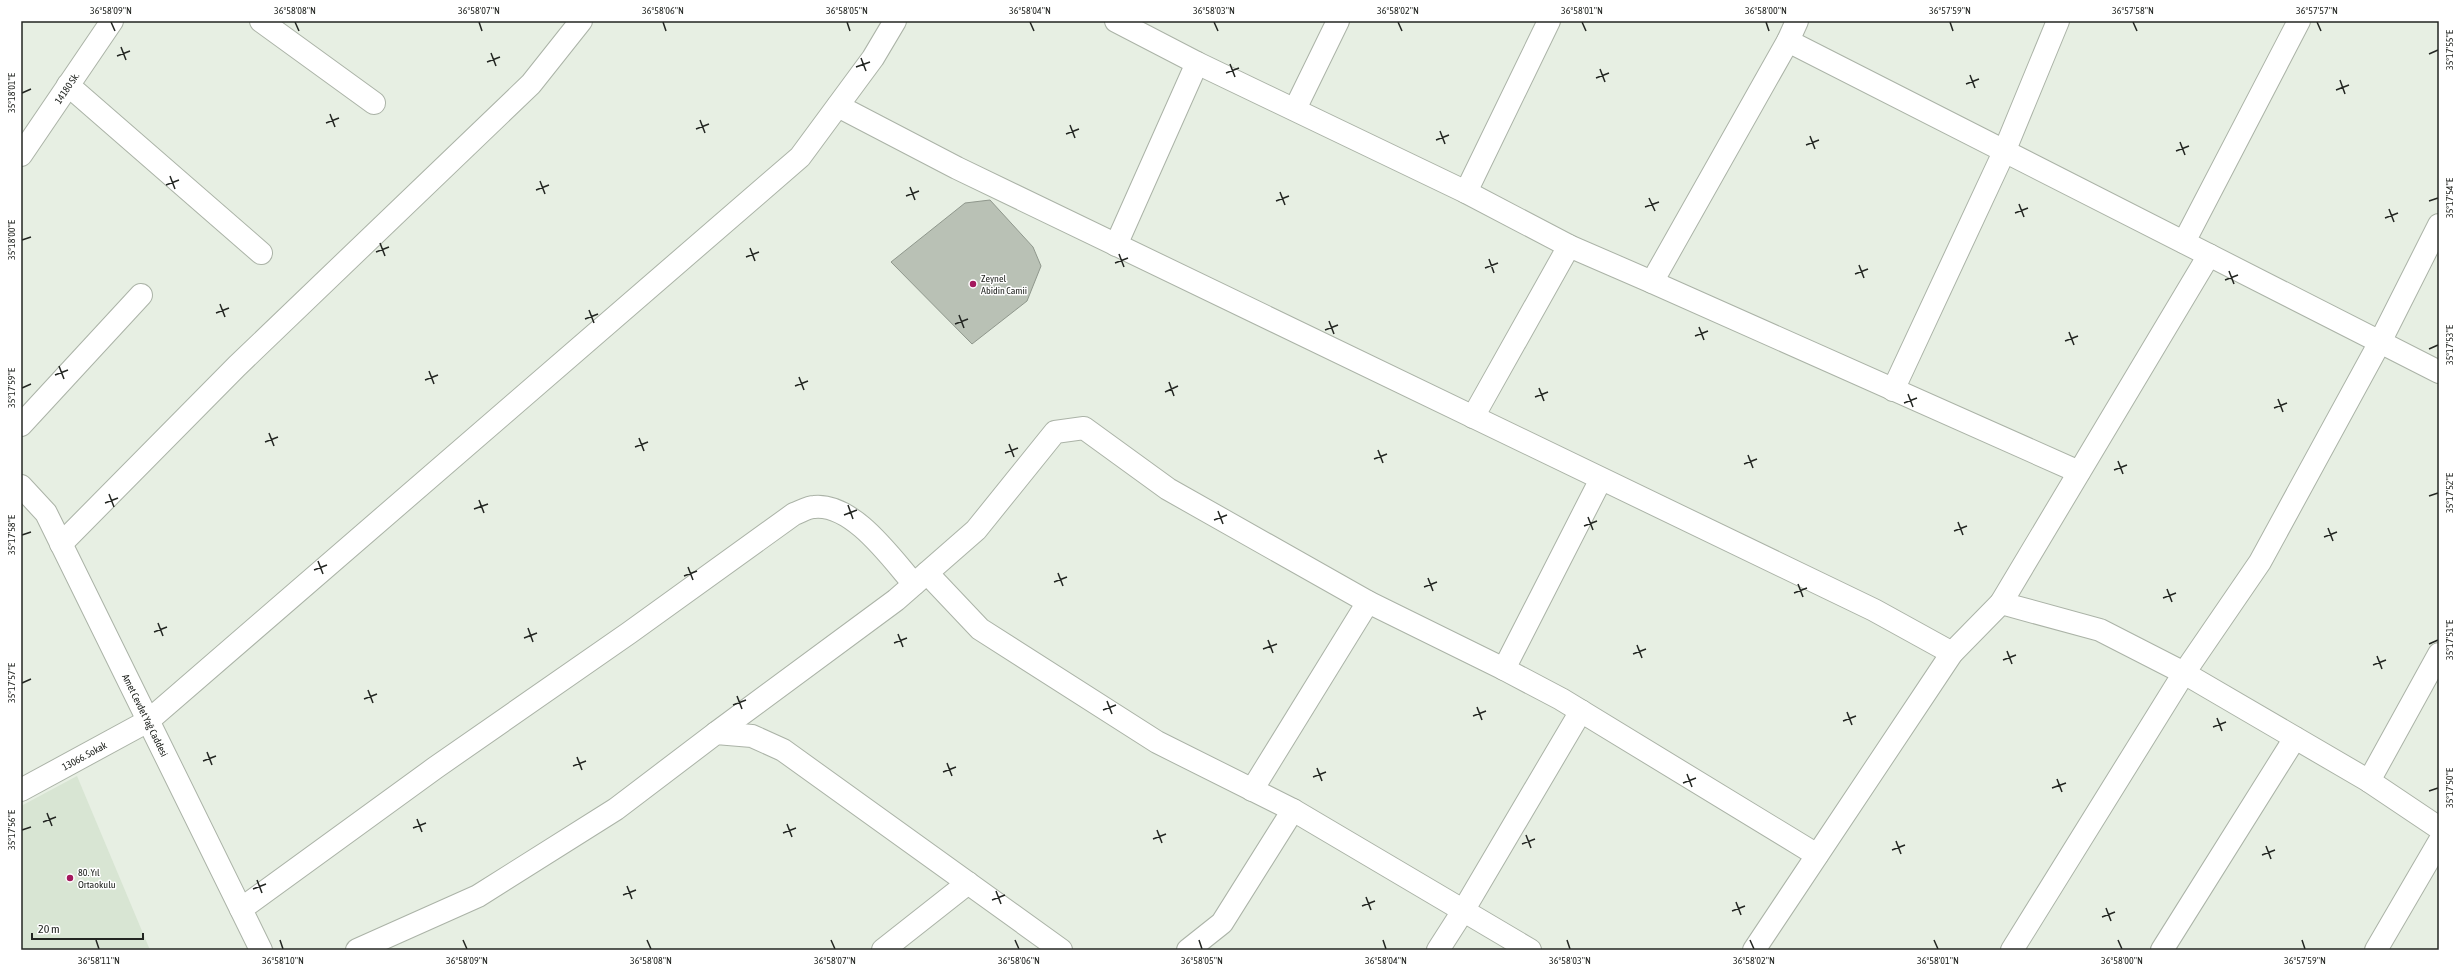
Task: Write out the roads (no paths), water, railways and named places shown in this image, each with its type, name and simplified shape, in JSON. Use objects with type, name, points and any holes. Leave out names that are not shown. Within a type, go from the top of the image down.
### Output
[{"type":"street","name":"14180 Sk.","points":[[23,150],[112,21]]},
{"type":"street","points":[[261,21],[374,103]]},
{"type":"street","points":[[61,544],[237,366],[531,84],[582,21]]},
{"type":"street","name":"13066. Sokak","points":[[21,790],[148,721],[800,158],[873,58],[895,21]]},
{"type":"street","points":[[1295,109],[1338,21]]},
{"type":"street","points":[[1466,192],[1549,21]]},
{"type":"street","points":[[1652,282],[1788,41],[1797,21]]},
{"type":"street","points":[[1893,390],[2004,152],[2058,21]]},
{"type":"street","points":[[2184,242],[2299,21]]},
{"type":"street","points":[[1127,23],[1197,63],[1466,192],[1569,246],[2079,472]]},
{"type":"street","points":[[1788,41],[2439,372]]},
{"type":"street","points":[[1116,245],[1197,63]]},
{"type":"street","points":[[68,85],[261,253]]},
{"type":"street","points":[[838,106],[957,168],[1874,610],[1952,653]]},
{"type":"street","points":[[2012,950],[2184,673],[2260,562],[2380,342],[2439,225]]},
{"type":"street","points":[[1473,417],[1569,246]]},
{"type":"street","points":[[1754,950],[1952,653],[2001,603],[2209,256]]},
{"type":"street","points":[[21,425],[141,295]]},
{"type":"street","points":[[357,950],[478,896],[616,809],[896,600],[976,530],[1055,432],[1084,428],[1168,489],[1368,602],[1504,668],[1581,711],[1817,855]]},
{"type":"street","points":[[1504,668],[1601,478]]},
{"type":"street","name":"Amet Cevdet Yağ Caddesi","points":[[21,486],[46,513],[261,950]]},
{"type":"street","points":[[241,909],[435,768],[630,633],[794,514],[814,506],[837,510],[864,528],[920,579],[980,629],[1157,742],[1292,810],[1530,950]]},
{"type":"street","points":[[1252,790],[1368,602]]},
{"type":"street","points":[[2001,603],[2100,630],[2184,673],[2370,781],[2439,828]]},
{"type":"street","points":[[2370,781],[2439,654]]},
{"type":"street","points":[[1438,950],[1464,911],[1581,711]]},
{"type":"street","points":[[716,733],[752,736],[783,750],[1061,950]]},
{"type":"street","points":[[2162,950],[2295,738]]},
{"type":"street","points":[[1188,950],[1222,923],[1292,810]]},
{"type":"street","points":[[2376,950],[2439,842]]},
{"type":"street","points":[[883,950],[968,883]]},
{"type":"place","name":"Zeynel Abidin Camii","points":[[973,284]]},
{"type":"place","name":"80. Yıl Ortaokulu","points":[[70,878]]}]
